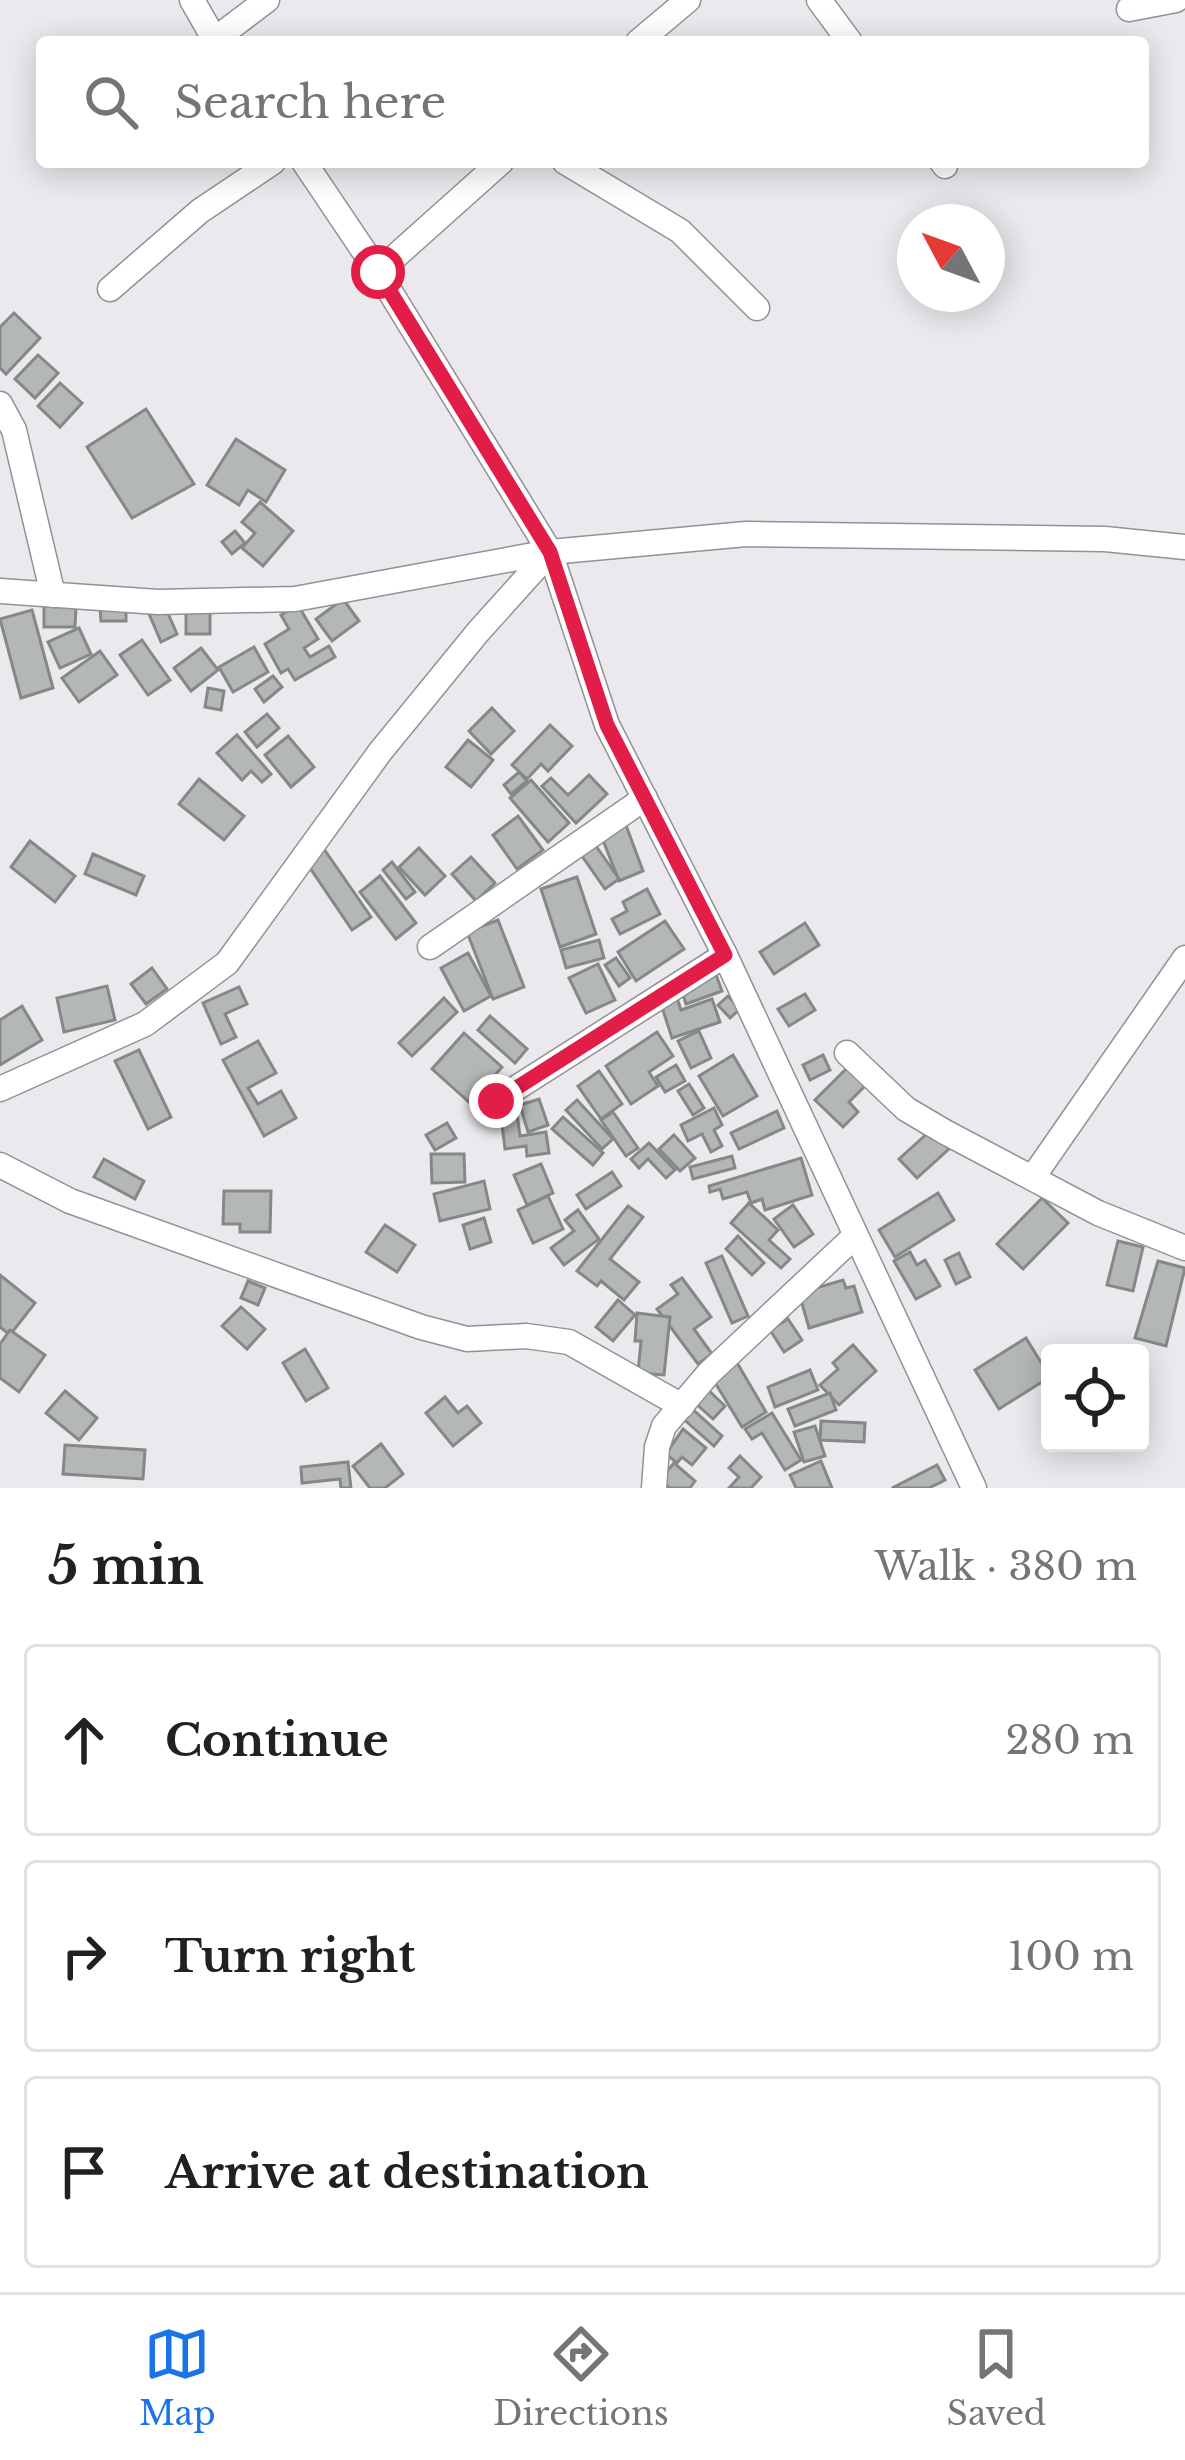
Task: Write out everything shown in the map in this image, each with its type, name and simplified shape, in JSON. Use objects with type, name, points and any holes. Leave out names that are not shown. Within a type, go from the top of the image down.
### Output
[{"type":"street","points":[[192,0],[212,36]]},
{"type":"street","points":[[221,36],[267,0]]},
{"type":"street","points":[[645,36],[688,0]]},
{"type":"street","points":[[819,0],[846,36]]},
{"type":"street","points":[[1129,9],[1176,0]]},
{"type":"street","points":[[110,289],[200,211],[264,168]]},
{"type":"street","points":[[308,168],[378,272],[550,552],[607,725],[725,955],[974,1488]]},
{"type":"street","points":[[378,272],[494,168]]},
{"type":"street","points":[[575,168],[680,231],[757,308]]},
{"type":"street","points":[[0,404],[14,430],[52,595]]},
{"type":"street","points":[[0,591],[158,602],[295,599],[550,552],[746,534],[1106,539],[1185,547]]},
{"type":"street","points":[[0,1089],[146,1024],[227,963],[380,752],[550,552]]},
{"type":"street","points":[[430,947],[645,798]]},
{"type":"street","points":[[496,1101],[725,955]]},
{"type":"street","points":[[1034,1177],[1185,958]]},
{"type":"street","points":[[847,1053],[906,1109],[1098,1213],[1185,1248]]},
{"type":"street","points":[[0,1166],[70,1201],[421,1327],[467,1339],[526,1336],[569,1342],[682,1406]]},
{"type":"street","points":[[655,1488],[657,1447],[664,1426],[708,1374],[855,1236]]},
{"type":"building","points":[[14,313],[40,338],[6,374],[0,368],[0,327]]},
{"type":"building","points":[[38,355],[58,373],[35,398],[15,379]]},
{"type":"building","points":[[60,383],[82,403],[60,427],[38,406]]},
{"type":"building","points":[[146,409],[194,484],[132,518],[87,447]]},
{"type":"building","points":[[236,439],[285,470],[266,502],[248,490],[239,505],[207,485]]},
{"type":"building","points":[[260,502],[293,531],[263,566],[242,548],[255,533],[242,522]]},
{"type":"building","points":[[235,531],[245,543],[232,554],[222,542]]},
{"type":"building","points":[[343,599],[359,621],[332,641],[316,619]]},
{"type":"building","points":[[163,602],[177,634],[161,642],[147,609]]},
{"type":"building","points":[[44,605],[76,606],[75,627],[44,627]]},
{"type":"building","points":[[298,605],[318,639],[304,648],[310,657],[329,646],[335,657],[295,680],[288,669],[281,673],[265,644],[289,629],[281,615]]},
{"type":"building","points":[[126,606],[126,621],[101,621],[100,607]]},
{"type":"building","points":[[186,609],[210,609],[210,634],[186,634]]},
{"type":"building","points":[[32,610],[53,688],[21,698],[0,619]]},
{"type":"building","points":[[79,628],[91,654],[60,668],[48,642]]},
{"type":"building","points":[[142,640],[170,680],[148,695],[120,655]]},
{"type":"building","points":[[254,647],[268,672],[233,692],[219,667]]},
{"type":"building","points":[[201,648],[218,670],[191,691],[174,668]]},
{"type":"building","points":[[100,651],[117,675],[79,702],[62,678]]},
{"type":"building","points":[[273,676],[282,687],[264,702],[255,689]]},
{"type":"building","points":[[208,688],[224,691],[221,710],[205,707]]},
{"type":"building","points":[[492,708],[514,731],[491,754],[469,731]]},
{"type":"building","points":[[267,714],[279,728],[257,747],[245,732]]},
{"type":"building","points":[[550,725],[572,746],[548,771],[541,764],[527,779],[512,765]]},
{"type":"building","points":[[237,735],[271,774],[262,782],[251,771],[242,780],[217,753]]},
{"type":"building","points":[[288,736],[314,767],[291,787],[265,755]]},
{"type":"building","points":[[468,740],[493,760],[471,787],[446,767]]},
{"type":"building","points":[[519,772],[527,781],[511,794],[504,785]]},
{"type":"building","points":[[589,775],[607,794],[576,823],[542,786],[551,778],[568,795]]},
{"type":"building","points":[[199,779],[244,816],[224,840],[179,804]]},
{"type":"building","points":[[531,780],[569,823],[548,842],[510,798]]},
{"type":"building","points":[[518,816],[543,850],[517,869],[493,835]]},
{"type":"building","points":[[624,820],[643,871],[619,881],[599,830]]},
{"type":"building","points":[[30,841],[75,876],[55,902],[11,867]]},
{"type":"building","points":[[596,846],[619,879],[605,889],[582,856]]},
{"type":"building","points":[[419,848],[445,876],[425,895],[399,867]]},
{"type":"building","points":[[324,849],[371,917],[352,930],[306,862]]},
{"type":"building","points":[[93,854],[144,876],[136,895],[85,874]]},
{"type":"building","points":[[471,857],[495,883],[476,901],[452,874]]},
{"type":"building","points":[[392,862],[415,892],[406,899],[383,870]]},
{"type":"building","points":[[380,876],[416,923],[396,939],[360,892]]},
{"type":"building","points":[[577,877],[596,934],[560,947],[541,889]]},
{"type":"building","points":[[647,889],[660,914],[620,934],[612,919],[627,911],[623,902]]},
{"type":"building","points":[[498,920],[524,987],[493,999],[467,932]]},
{"type":"building","points":[[665,921],[684,949],[636,981],[618,952]]},
{"type":"building","points":[[805,923],[819,945],[774,974],[760,952]]},
{"type":"building","points":[[599,940],[604,958],[566,968],[561,950]]},
{"type":"building","points":[[468,953],[491,996],[464,1011],[441,968]]},
{"type":"building","points":[[616,958],[630,978],[619,986],[605,965]]},
{"type":"building","points":[[598,964],[615,1000],[586,1013],[569,978]]},
{"type":"building","points":[[152,968],[167,989],[146,1004],[131,984]]},
{"type":"building","points":[[715,972],[722,991],[686,1004],[680,985]]},
{"type":"building","points":[[107,986],[115,1020],[64,1032],[57,998]]},
{"type":"building","points":[[239,987],[247,1004],[225,1014],[236,1037],[221,1044],[203,1003]]},
{"type":"building","points":[[674,989],[681,1010],[712,999],[720,1022],[672,1038],[658,995]]},
{"type":"building","points":[[805,994],[815,1010],[789,1026],[778,1009]]},
{"type":"building","points":[[728,996],[740,1009],[730,1018],[718,1005]]},
{"type":"building","points":[[444,998],[457,1012],[412,1056],[399,1043]]},
{"type":"building","points":[[22,1006],[42,1040],[0,1065],[0,1020]]},
{"type":"building","points":[[490,1016],[527,1049],[515,1063],[478,1030]]},
{"type":"building","points":[[699,1031],[711,1058],[691,1068],[678,1041]]},
{"type":"building","points":[[657,1032],[673,1056],[649,1072],[658,1086],[631,1104],[606,1066]]},
{"type":"building","points":[[464,1033],[502,1067],[470,1103],[432,1069]]},
{"type":"building","points":[[258,1041],[276,1073],[248,1088],[258,1104],[281,1091],[296,1118],[264,1136],[223,1060]]},
{"type":"building","points":[[139,1050],[171,1117],[148,1129],[115,1061]]},
{"type":"building","points":[[733,1055],[757,1096],[723,1116],[699,1076]]},
{"type":"building","points":[[823,1055],[830,1070],[810,1080],[803,1065]]},
{"type":"building","points":[[851,1064],[869,1082],[849,1102],[858,1112],[843,1127],[815,1100]]},
{"type":"building","points":[[676,1065],[685,1081],[665,1092],[656,1077]]},
{"type":"building","points":[[599,1071],[622,1104],[601,1119],[578,1086]]},
{"type":"building","points":[[689,1084],[704,1108],[693,1115],[678,1091]]},
{"type":"building","points":[[539,1099],[548,1125],[528,1132],[520,1105]]},
{"type":"building","points":[[577,1100],[613,1139],[602,1149],[566,1110]]},
{"type":"building","points":[[516,1106],[520,1136],[546,1132],[549,1153],[527,1156],[526,1146],[505,1149],[500,1108]]},
{"type":"building","points":[[714,1108],[722,1125],[714,1130],[722,1146],[711,1152],[702,1134],[688,1141],[681,1125]]},
{"type":"building","points":[[777,1111],[784,1128],[739,1149],[731,1133]]},
{"type":"building","points":[[613,1112],[638,1148],[626,1156],[601,1120]]},
{"type":"building","points":[[563,1117],[603,1153],[593,1165],[552,1129]]},
{"type":"building","points":[[447,1123],[456,1138],[435,1150],[426,1135]]},
{"type":"building","points":[[931,1130],[949,1149],[917,1178],[899,1159]]},
{"type":"building","points":[[674,1135],[695,1158],[680,1171],[659,1149]]},
{"type":"building","points":[[649,1143],[675,1170],[666,1178],[648,1159],[639,1168],[631,1159]]},
{"type":"building","points":[[431,1154],[464,1154],[465,1182],[432,1183]]},
{"type":"building","points":[[732,1156],[735,1168],[693,1179],[690,1167]]},
{"type":"building","points":[[801,1158],[812,1195],[765,1210],[762,1199],[751,1203],[747,1192],[723,1199],[720,1189],[710,1192],[709,1186]]},
{"type":"building","points":[[104,1159],[144,1181],[135,1199],[94,1177]]},
{"type":"building","points":[[541,1164],[553,1193],[527,1205],[514,1175]]},
{"type":"building","points":[[612,1172],[621,1186],[586,1209],[577,1195]]},
{"type":"building","points":[[484,1181],[490,1209],[440,1221],[434,1194]]},
{"type":"building","points":[[224,1191],[271,1191],[270,1232],[240,1232],[240,1224],[223,1224]]},
{"type":"building","points":[[938,1193],[954,1220],[895,1257],[879,1230]]},
{"type":"building","points":[[548,1196],[563,1229],[533,1243],[518,1210]]},
{"type":"building","points":[[1042,1198],[1068,1223],[1023,1269],[997,1244]]},
{"type":"building","points":[[749,1203],[778,1230],[769,1240],[790,1259],[781,1268],[731,1223]]},
{"type":"building","points":[[793,1205],[813,1234],[794,1247],[774,1219]]},
{"type":"building","points":[[628,1206],[643,1217],[610,1259],[639,1282],[624,1300],[601,1281],[597,1286],[577,1271]]},
{"type":"building","points":[[578,1210],[599,1239],[564,1265],[551,1248],[574,1231],[565,1220]]},
{"type":"building","points":[[484,1218],[491,1242],[470,1249],[463,1225]]},
{"type":"building","points":[[385,1225],[415,1245],[397,1272],[366,1252]]},
{"type":"building","points":[[738,1236],[764,1263],[752,1275],[726,1249]]},
{"type":"building","points":[[1118,1241],[1143,1247],[1133,1291],[1107,1285]]},
{"type":"building","points":[[910,1252],[917,1265],[925,1260],[940,1286],[916,1299],[894,1261]]},
{"type":"building","points":[[959,1253],[970,1277],[956,1284],[945,1260]]},
{"type":"building","points":[[722,1256],[748,1316],[732,1323],[706,1263]]},
{"type":"building","points":[[1158,1261],[1185,1268],[1166,1346],[1135,1338]]},
{"type":"building","points":[[0,1275],[35,1303],[10,1335],[0,1327]]},
{"type":"building","points":[[682,1278],[711,1317],[694,1329],[712,1354],[698,1364],[657,1309],[678,1294],[671,1285]]},
{"type":"building","points":[[843,1280],[846,1288],[854,1286],[862,1312],[809,1328],[799,1293]]},
{"type":"building","points":[[248,1281],[265,1288],[258,1305],[241,1298]]},
{"type":"building","points":[[618,1300],[635,1315],[613,1341],[596,1327]]},
{"type":"building","points":[[241,1307],[265,1329],[247,1349],[222,1326]]},
{"type":"building","points":[[637,1313],[670,1317],[664,1375],[638,1373]]},
{"type":"building","points":[[788,1319],[802,1340],[784,1352],[770,1330]]},
{"type":"building","points":[[10,1330],[45,1355],[19,1392],[0,1378],[0,1344]]},
{"type":"building","points":[[1026,1338],[1041,1362],[1041,1383],[999,1409],[975,1370]]},
{"type":"building","points":[[853,1345],[876,1371],[839,1405],[820,1385],[838,1369],[833,1363]]},
{"type":"building","points":[[305,1349],[328,1388],[306,1401],[283,1363]]},
{"type":"building","points":[[736,1361],[766,1412],[742,1427],[711,1376]]},
{"type":"building","points":[[810,1370],[818,1390],[775,1407],[768,1387]]},
{"type":"building","points":[[706,1388],[725,1406],[713,1419],[693,1401]]},
{"type":"building","points":[[65,1391],[97,1418],[79,1440],[46,1413]]},
{"type":"building","points":[[830,1393],[836,1410],[795,1426],[788,1409]]},
{"type":"building","points":[[445,1397],[458,1413],[467,1406],[481,1423],[453,1446],[426,1413]]},
{"type":"building","points":[[689,1406],[722,1436],[714,1446],[680,1416]]},
{"type":"building","points":[[772,1413],[801,1460],[785,1470],[762,1433],[752,1439],[745,1429]]},
{"type":"building","points":[[821,1421],[865,1423],[864,1442],[820,1440]]},
{"type":"building","points":[[815,1426],[825,1456],[804,1462],[794,1432]]},
{"type":"building","points":[[683,1429],[706,1448],[692,1465],[682,1457],[677,1463],[666,1454]]},
{"type":"building","points":[[381,1444],[403,1474],[385,1488],[370,1488],[353,1466]]},
{"type":"building","points":[[65,1445],[145,1450],[143,1479],[63,1474]]},
{"type":"building","points":[[740,1456],[761,1477],[751,1488],[729,1488],[739,1477],[729,1468]]},
{"type":"building","points":[[821,1461],[832,1488],[796,1488],[790,1475]]},
{"type":"building","points":[[348,1462],[351,1488],[341,1488],[340,1479],[302,1483],[301,1467]]},
{"type":"building","points":[[674,1463],[695,1481],[690,1488],[670,1488],[660,1480]]},
{"type":"building","points":[[937,1465],[945,1480],[929,1488],[892,1488]]},
{"type":"route","points":[[378,272],[550,552],[607,725],[725,955],[496,1101]]}]
